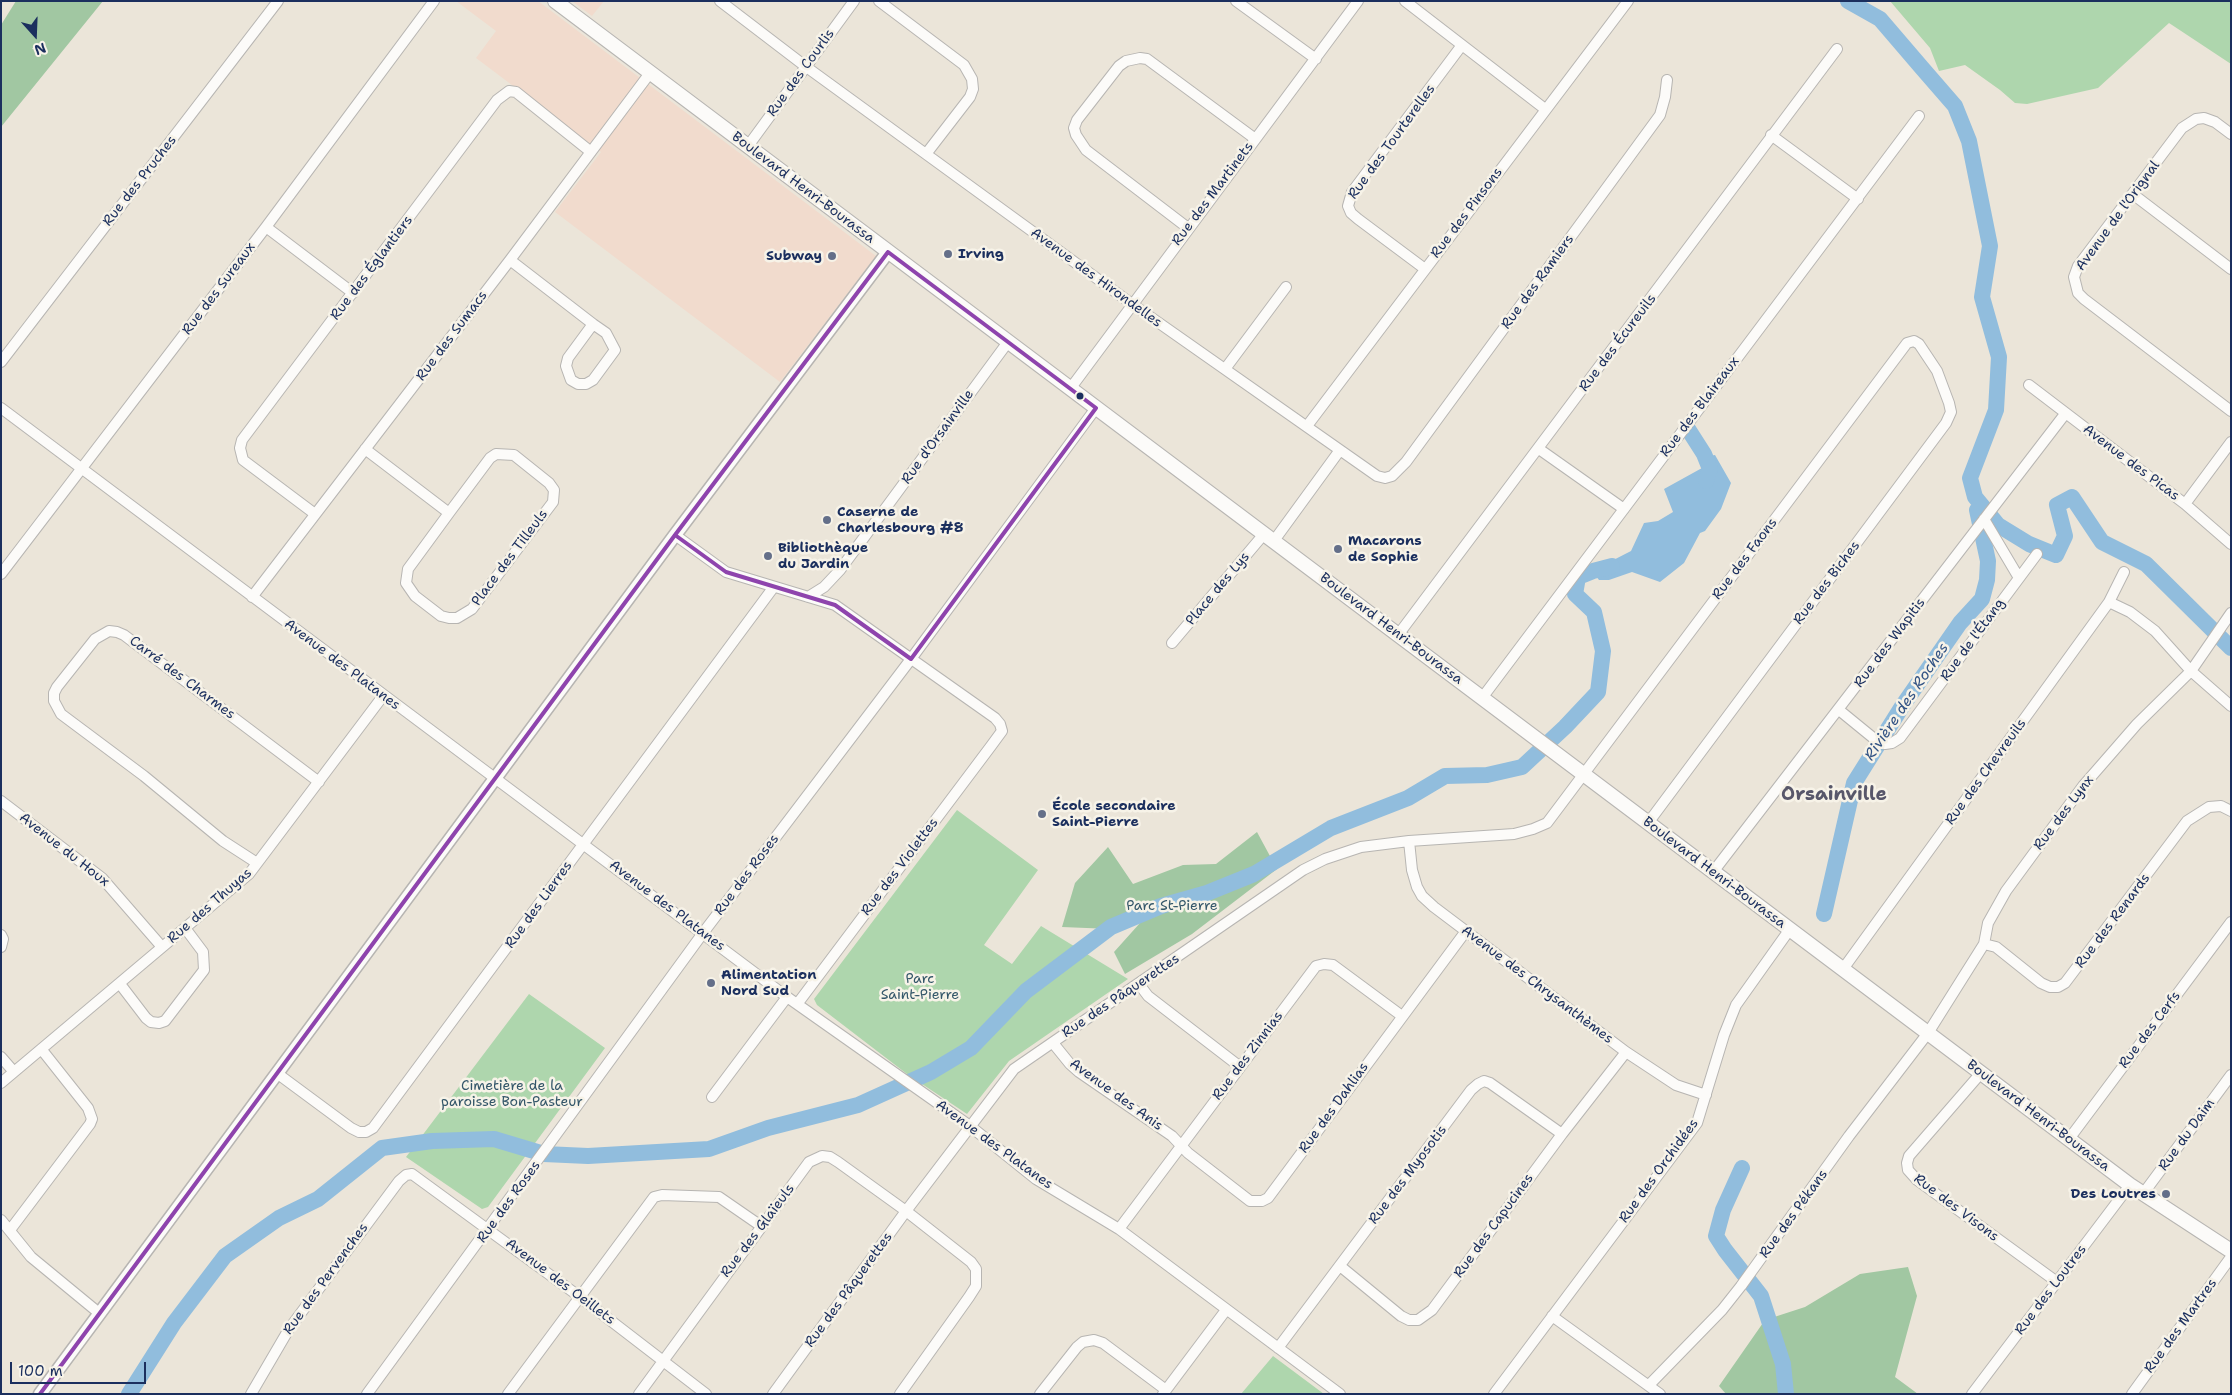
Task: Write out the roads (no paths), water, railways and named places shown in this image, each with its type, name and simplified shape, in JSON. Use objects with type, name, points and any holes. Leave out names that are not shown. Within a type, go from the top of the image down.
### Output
[{"type":"main road","name":"Boulevard Henri-Bourassa","points":[[555,1],[2068,1139],[2130,1185],[2231,1252]]},
{"type":"street","name":"Rue des Pruches","points":[[1,362],[278,1]]},
{"type":"street","name":"Rue des Sureaux","points":[[1,574],[266,227],[434,1]]},
{"type":"street","name":"Avenue des Hirondelles","points":[[720,1],[805,66],[1132,304],[1377,476],[1386,478],[1392,476]]},
{"type":"street","name":"Rue des Courlis","points":[[748,146],[854,1]]},
{"type":"street","points":[[879,1],[964,65],[972,79],[973,89],[970,96],[926,154]]},
{"type":"street","points":[[1236,1],[1316,59]]},
{"type":"street","name":"Rue des Martinets","points":[[1070,388],[1254,138],[1316,59],[1358,1]]},
{"type":"street","points":[[1404,1],[1545,109]]},
{"type":"street","name":"Rue des Pinsons","points":[[1307,426],[1628,1]]},
{"type":"street","name":"Rue des Tourterelles","points":[[1425,269],[1351,213],[1348,206],[1349,199],[1462,45]]},
{"type":"street","name":"Rue des Écureuils","points":[[1398,635],[1837,49]]},
{"type":"street","points":[[1188,228],[1086,150],[1076,135],[1074,128],[1077,120],[1119,66],[1126,61],[1140,58],[1147,60],[1254,138]]},
{"type":"street","name":"Rue des Sumacs","points":[[252,597],[510,260],[650,73]]},
{"type":"street","name":"Rue des Ramiers","points":[[1392,476],[1406,462],[1660,115],[1667,80]]},
{"type":"street","name":"Rue des Églantiers","points":[[315,514],[247,464],[240,455],[242,440],[502,95],[509,91],[523,97],[591,152]]},
{"type":"street","name":"Rue des Blaireaux","points":[[1482,698],[1919,116]]},
{"type":"street","name":"Avenue de l'Orignal","points":[[2231,134],[2215,122],[2204,118],[2190,122],[2182,128],[2134,195],[2078,266],[2074,277],[2078,293],[2231,411]]},
{"type":"street","points":[[1771,136],[1858,199]]},
{"type":"street","points":[[2134,195],[2231,269]]},
{"type":"street","points":[[266,227],[353,294]]},
{"type":"street","points":[[40,1394],[675,535],[888,252]]},
{"type":"street","points":[[510,260],[606,333],[615,350],[593,380],[586,384],[578,384],[571,380],[566,366],[568,358],[593,324]]},
{"type":"street","points":[[1226,370],[1286,287]]},
{"type":"street","name":"Rue des Biches","points":[[1648,823],[1946,423],[1951,412],[1937,371],[1919,344],[1914,341],[1907,343]]},
{"type":"street","name":"Rue d'Orsainville","points":[[808,596],[824,587],[840,570],[1008,342]]},
{"type":"street","name":"Rue des Faons","points":[[1583,774],[1907,343]]},
{"type":"street","name":"Avenue des Picas","points":[[2029,385],[2185,504],[2231,544]]},
{"type":"street","name":"Avenue des Platanes","points":[[1,408],[494,780],[704,933],[787,997],[798,1003],[913,1088],[970,1126],[1036,1179],[1119,1229],[1340,1394]]},
{"type":"street","name":"Rue des Roses","points":[[367,1394],[704,933],[1096,408]]},
{"type":"street","name":"Rue des Wapitis","points":[[1713,872],[2065,414]]},
{"type":"street","points":[[2185,504],[2231,442]]},
{"type":"street","points":[[365,449],[449,513]]},
{"type":"street","points":[[1538,449],[1624,509]]},
{"type":"street","name":"Place des Lys","points":[[1172,643],[1269,538],[1340,450]]},
{"type":"street","name":"Place des Tilleuls","points":[[496,454],[514,455],[550,482],[554,490],[553,502],[472,608],[457,618],[441,616],[415,596],[406,583],[408,569],[449,513],[490,458],[496,454]]},
{"type":"street","points":[[1984,519],[2019,578]]},
{"type":"street","points":[[675,535],[726,572],[773,588],[808,596],[835,605],[910,659]]},
{"type":"street","name":"Rue de l'Étang","points":[[1839,710],[1881,743],[1892,743],[1909,728],[2037,554]]},
{"type":"street","name":"Rue des Chevreuils","points":[[1843,969],[2109,602],[2124,572]]},
{"type":"street","name":"Rue des Lierres","points":[[278,1074],[358,1132],[366,1132],[373,1128],[773,588]]},
{"type":"street","points":[[2109,602],[2130,612],[2155,631],[2191,671],[2231,706]]},
{"type":"street","name":"Rue des Lynx","points":[[1928,1033],[1984,944],[1988,922],[2006,891],[2083,786],[2137,724],[2191,671],[2231,614]]},
{"type":"street","name":"Carré des Charmes","points":[[258,863],[223,841],[144,776],[61,714],[54,701],[54,693],[57,687],[95,639],[109,632],[117,632],[132,641],[320,782]]},
{"type":"street","name":"Rue des Violettes","points":[[798,1003],[1002,731],[1000,724],[995,718],[910,659]]},
{"type":"street","name":"Rue des Thuyas","points":[[1,1083],[249,874],[383,696]]},
{"type":"street","name":"Rue des Pâquerettes","points":[[774,1394],[906,1211],[1014,1069],[1303,870],[1325,858],[1360,847],[1409,841],[1514,834],[1542,826],[1554,816],[1583,774]]},
{"type":"street","name":"Avenue du Houx","points":[[1,801],[102,878],[162,947]]},
{"type":"street","name":"Rue des Renards","points":[[1984,944],[1996,947],[2041,983],[2058,986],[2065,983],[2187,822],[2209,807],[2221,806],[2231,811]]},
{"type":"street","name":"Avenue des Chrysanthèmes","points":[[1409,841],[1412,870],[1422,896],[1466,932],[1626,1052],[1676,1085],[1706,1095]]},
{"type":"street","name":"Rue des Cerfs","points":[[2068,1139],[2231,922]]},
{"type":"street","points":[[120,984],[146,1018],[151,1022],[159,1023],[165,1021],[204,970],[203,952],[185,928]]},
{"type":"street","name":"Rue des Orchidées","points":[[1494,1394],[1697,1123],[1724,1035],[1736,1004],[1790,929]]},
{"type":"street","name":"Rue des Dahlias","points":[[1181,1145],[1188,1153],[1250,1200],[1262,1201],[1268,1198],[1466,932]]},
{"type":"street","points":[[1,935],[3,939],[1,947]]},
{"type":"street","name":"Rue des Zinnias","points":[[1119,1229],[1239,1066],[1316,966],[1324,964],[1333,965],[1402,1016]]},
{"type":"street","points":[[1139,984],[1148,996],[1239,1066]]},
{"type":"street","points":[[712,1097],[787,997]]},
{"type":"street","name":"Rue des Pékans","points":[[1649,1385],[1722,1310],[1751,1273],[1849,1136],[1928,1033]]},
{"type":"street","name":"Avenue des Anis","points":[[1053,1042],[1070,1064],[1079,1072],[1172,1136],[1181,1145]]},
{"type":"street","points":[[10,1230],[92,1119],[88,1108],[42,1050]]},
{"type":"street","name":"Rue des Capucines","points":[[1340,1266],[1401,1316],[1409,1320],[1418,1320],[1425,1316],[1432,1310],[1562,1134],[1626,1052]]},
{"type":"street","points":[[1,1057],[14,1072]]},
{"type":"street","name":"Rue des Visons","points":[[1981,1073],[1910,1156],[1907,1163],[1908,1170],[1917,1180],[2057,1282]]},
{"type":"street","name":"Rue du Daim","points":[[2143,1194],[2231,1075]]},
{"type":"street","name":"Rue des Myosotis","points":[[1278,1348],[1471,1090],[1478,1084],[1490,1083],[1562,1134]]},
{"type":"street","name":"Rue des Glaïeuls","points":[[639,1394],[809,1162],[822,1156],[830,1157],[906,1211]]},
{"type":"street","name":"Avenue des Oeillets","points":[[412,1174],[663,1359],[706,1394]]},
{"type":"street","name":"Rue des Pervenches","points":[[251,1394],[294,1321],[399,1181],[406,1175],[412,1174]]},
{"type":"street","name":"Rue des Loutres","points":[[1972,1394],[2130,1185]]},
{"type":"street","points":[[508,1394],[654,1197],[662,1195],[719,1197],[761,1226]]},
{"type":"street","points":[[900,1394],[970,1297],[977,1278],[976,1269],[971,1262],[906,1211]]},
{"type":"street","points":[[1,1220],[31,1257],[99,1313]]},
{"type":"street","name":"Rue des Martres","points":[[2132,1394],[2231,1257]]},
{"type":"street","points":[[1040,1394],[1077,1347],[1083,1342],[1094,1340],[1103,1343],[1164,1392],[1226,1310]]},
{"type":"street","points":[[1552,1316],[1660,1394]]},
{"type":"water","points":[[1715,455],[1731,483],[1721,509],[1705,531],[1700,533],[1684,563],[1660,582],[1632,572],[1609,580],[1599,580],[1592,571],[1631,551],[1644,523],[1658,521],[1673,512],[1664,489],[1702,468],[1709,456]]},
{"type":"waterway","points":[[1848,1],[1880,19],[1955,106],[1969,141],[1990,246],[1982,297],[1999,357],[1996,410],[1970,478],[1975,497],[1998,525],[2029,544],[2056,555],[2065,536],[2057,505],[2072,497],[2102,542],[2146,564],[2231,648]]},
{"type":"waterway","points":[[1688,429],[1704,454],[1710,469],[1706,481]]},
{"type":"waterway","name":"Rivière des Roches","points":[[1824,914],[1854,783],[1903,705],[1960,623],[1982,599],[1987,580],[1988,561],[1977,510]]},
{"type":"waterway","points":[[129,1394],[174,1323],[225,1256],[279,1218],[318,1199],[382,1148],[432,1141],[494,1139],[544,1154],[588,1156],[709,1149],[768,1128],[858,1105],[931,1072],[971,1048],[1026,991],[1111,927],[1161,906],[1207,893],[1254,874],[1331,828],[1408,798],[1445,776],[1487,775],[1522,767],[1565,727],[1598,692],[1603,651],[1594,612],[1575,594],[1578,577],[1612,566]]},
{"type":"waterway","name":"Rivière des Roches","points":[[1742,1168],[1723,1210],[1716,1236],[1761,1296],[1783,1364],[1786,1394]]},
{"type":"place","name":"Irving","points":[[948,254]]},
{"type":"place","name":"Subway","points":[[832,256]]},
{"type":"place","name":"Caserne de Charlesbourg #8","points":[[827,520]]},
{"type":"place","name":"Macarons de Sophie","points":[[1338,549]]},
{"type":"place","name":"Bibliothèque du Jardin","points":[[768,556]]},
{"type":"place","name":"École secondaire Saint-Pierre","points":[[1042,814]]},
{"type":"place","name":"Alimentation Nord Sud","points":[[711,983]]},
{"type":"place","name":"Des Loutres","points":[[2166,1194]]},
{"type":"district","name":"Orsainville","points":[[1834,795]]},
{"type":"park label","name":"Parc St-Pierre","points":[[1172,906]]},
{"type":"park label","name":"Parc Saint-Pierre","points":[[920,988]]},
{"type":"park label","name":"Cimetière de la paroisse Bon-Pasteur","points":[[512,1094]]}]
